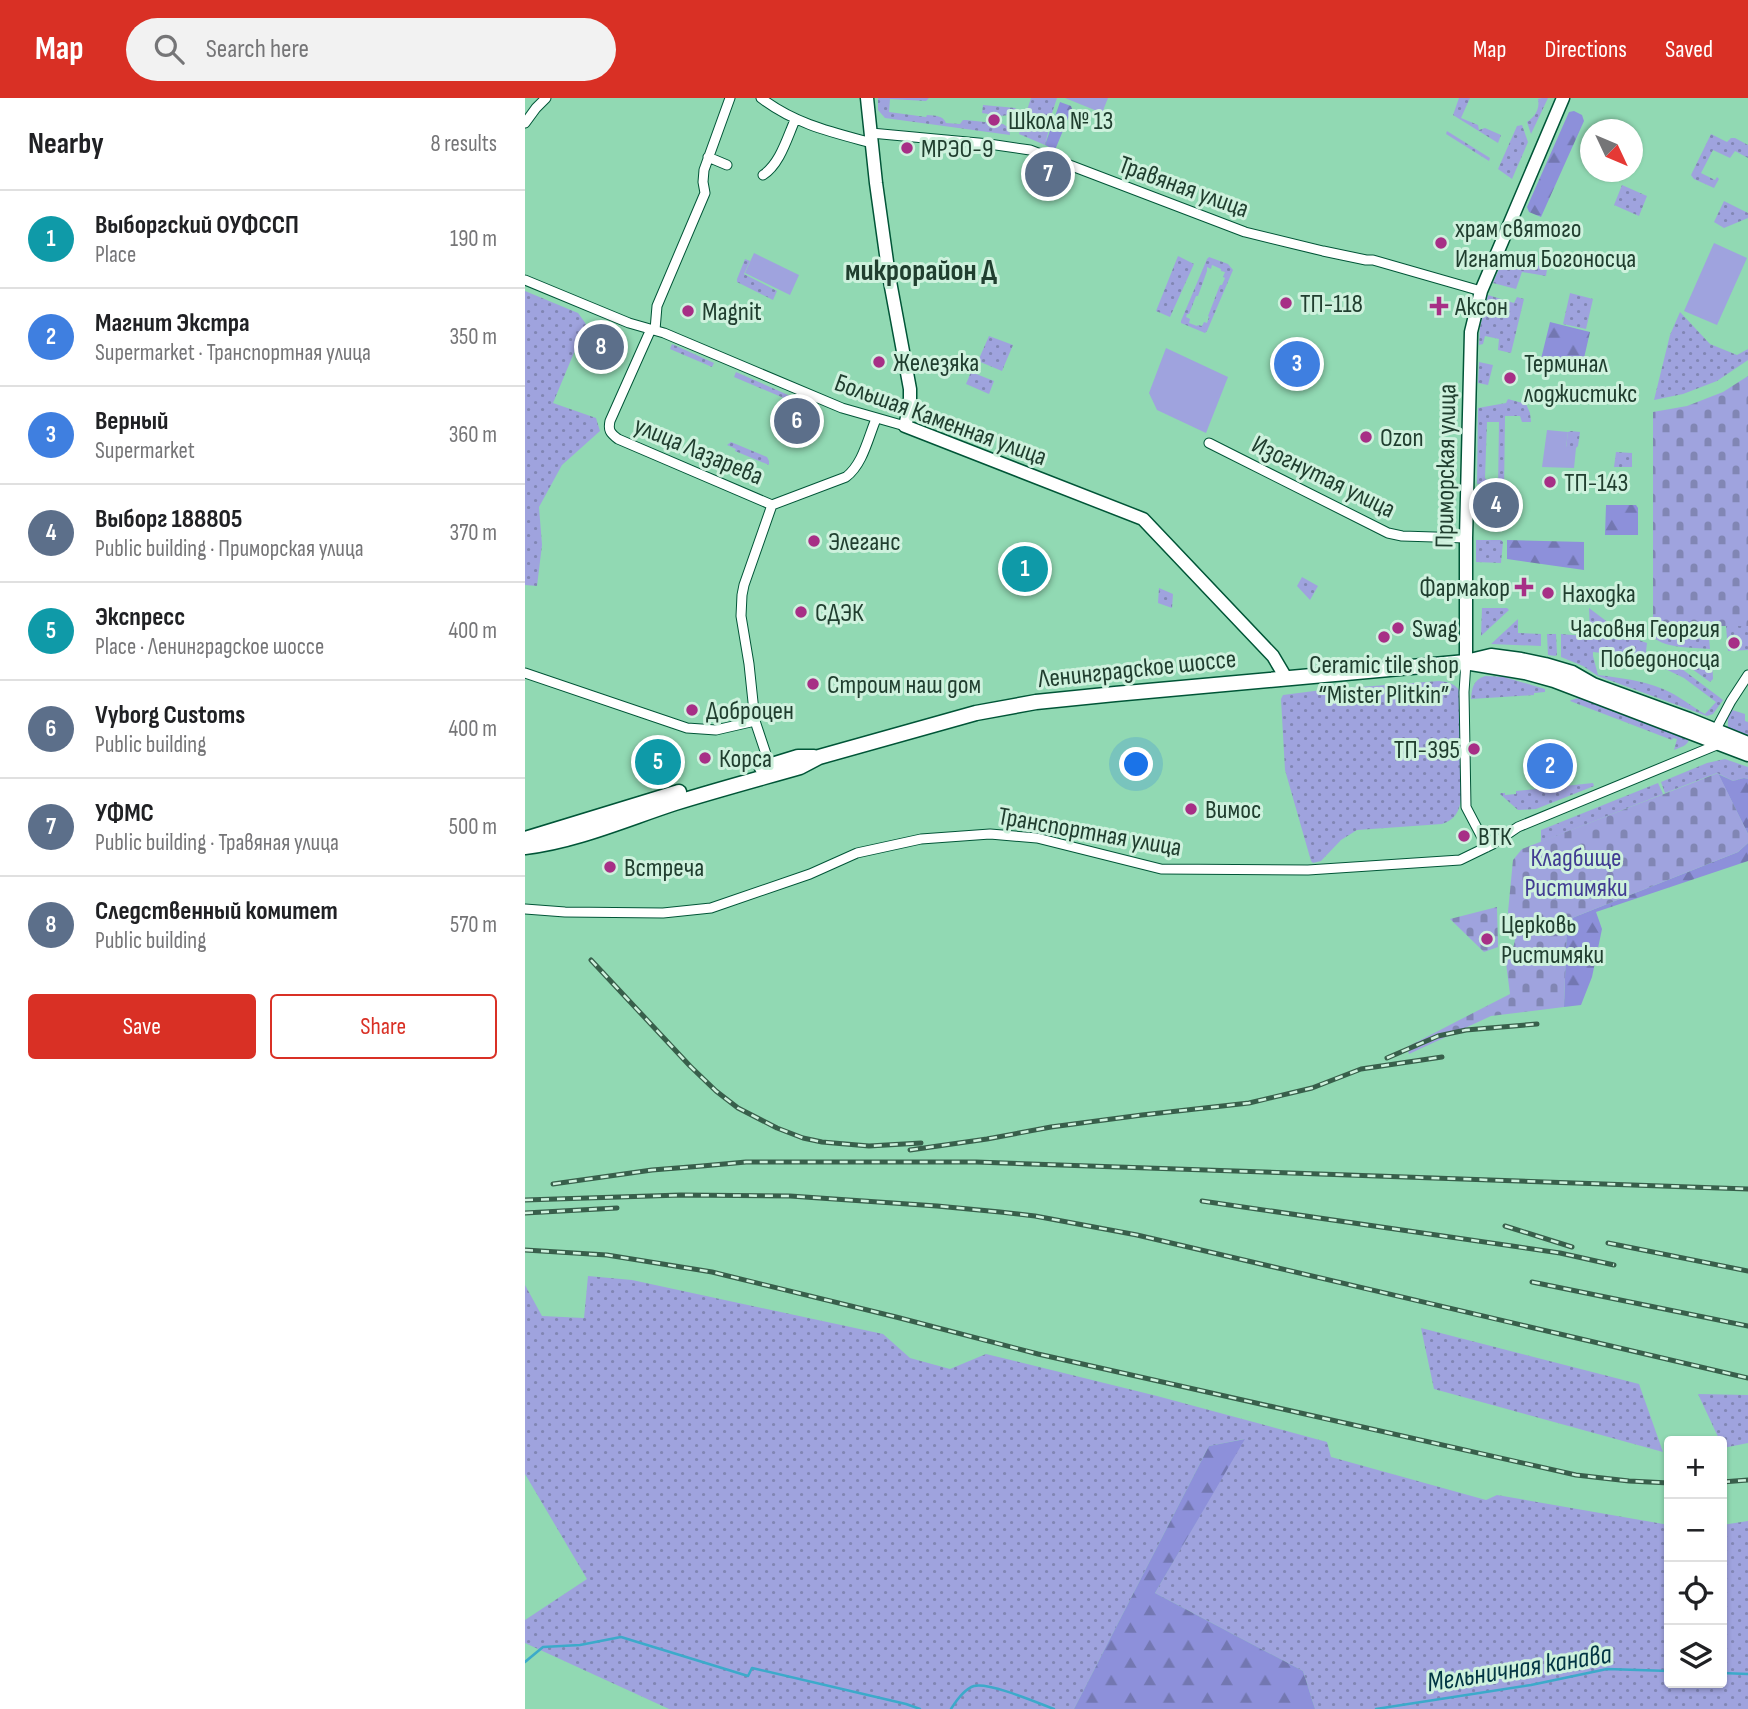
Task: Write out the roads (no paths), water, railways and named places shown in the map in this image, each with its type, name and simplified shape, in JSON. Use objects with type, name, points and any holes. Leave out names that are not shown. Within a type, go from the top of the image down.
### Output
[{"type":"main road","name":"Ленинградское шоссе","points":[[525,847],[541,846],[590,832],[771,770],[798,757],[819,757],[976,713],[1036,702],[1466,662],[1554,680],[1717,737],[1748,744]]},
{"type":"main road","name":"Ленинградское шоссе","points":[[1717,737],[1748,754]]},
{"type":"main road","name":"Ленинградское шоссе","points":[[525,839],[771,770]]},
{"type":"street","points":[[525,123],[546,98]]},
{"type":"street","points":[[653,330],[657,306],[705,193],[703,182],[708,157],[730,98]]},
{"type":"street","name":"Травяная улица","points":[[761,98],[782,113],[811,127],[871,138],[1001,145],[1030,150],[1245,232],[1373,260],[1481,291]]},
{"type":"street","points":[[867,98],[889,276],[910,389],[910,405],[905,426]]},
{"type":"street","name":"Приморская улица","points":[[1487,847],[1465,807],[1465,538],[1469,342],[1481,291],[1563,98]]},
{"type":"street","points":[[763,175],[775,163],[795,120]]},
{"type":"street","points":[[708,157],[727,165]]},
{"type":"street","name":"Большая Каменная улица","points":[[525,280],[842,408],[905,426],[1143,519],[1273,656],[1286,678]]},
{"type":"street","name":"улица Лазарева","points":[[653,330],[610,421],[611,433],[618,439],[772,505]]},
{"type":"street","points":[[771,770],[755,721],[741,616],[742,595],[772,505],[853,472],[876,419]]},
{"type":"street","name":"Изогнутая улица","points":[[1209,443],[1388,533],[1465,538]]},
{"type":"street","points":[[525,673],[687,728],[716,730],[755,721]]},
{"type":"street","points":[[1717,737],[1731,701],[1748,675]]},
{"type":"street","name":"Транспортная улица","points":[[525,909],[663,913],[711,908],[810,874],[857,853],[921,839],[990,834],[1037,838],[1161,869],[1308,870],[1460,860],[1518,827],[1717,737]]},
{"type":"waterway","points":[[525,1662],[543,1647],[580,1645],[621,1637],[748,1676],[752,1668],[920,1709]]},
{"type":"waterway","name":"Мельничная канава","points":[[1376,1709],[1531,1685],[1607,1669],[1664,1671]]},
{"type":"waterway","name":"Мельничная канава","points":[[1727,1673],[1748,1674]]},
{"type":"waterway","name":"Мельничная канава","points":[[951,1709],[958,1699],[974,1686],[991,1687],[1054,1709]]},
{"type":"railway","points":[[591,960],[690,1066],[738,1108],[777,1128],[822,1142],[869,1146],[921,1143]]},
{"type":"railway","points":[[1387,1058],[1438,1036],[1466,1030],[1537,1024]]},
{"type":"railway","points":[[910,1150],[1051,1127],[1249,1103],[1312,1088],[1361,1069],[1442,1057]]},
{"type":"railway","points":[[553,1184],[652,1170],[746,1162],[976,1162],[1748,1189]]},
{"type":"railway","points":[[525,1200],[681,1195],[790,1196],[1035,1216],[1137,1235],[1748,1378]]},
{"type":"railway","points":[[1202,1201],[1560,1253],[1614,1265]]},
{"type":"railway","points":[[525,1213],[617,1208]]},
{"type":"railway","points":[[1505,1226],[1572,1247]]},
{"type":"railway","points":[[1608,1243],[1748,1271]]},
{"type":"railway","points":[[525,1250],[607,1255],[712,1272],[1038,1354],[1576,1475],[1664,1483]]},
{"type":"railway","points":[[1532,1282],[1748,1326]]},
{"type":"railway","points":[[1727,1482],[1748,1480]]},
{"type":"place","name":"Школа № 13","points":[[994,120]]},
{"type":"place","name":"МРЭО-9","points":[[907,148]]},
{"type":"place","name":"УФМС","points":[[1048,174]]},
{"type":"place","name":"храм святого Игнатия Богоносца","points":[[1441,243]]},
{"type":"place","name":"ТП-118","points":[[1286,303]]},
{"type":"place","name":"Аксон","points":[[1439,306]]},
{"type":"place","name":"Magnit","points":[[688,311]]},
{"type":"place","name":"Следственный комитет","points":[[601,347]]},
{"type":"place","name":"Железяка","points":[[879,362]]},
{"type":"place","name":"Верный","points":[[1297,364]]},
{"type":"place","name":"Терминал лоджистикс","points":[[1510,378]]},
{"type":"place","name":"Vyborg Customs","points":[[797,421]]},
{"type":"place","name":"Ozon","points":[[1366,437]]},
{"type":"place","name":"ТП-143","points":[[1550,482]]},
{"type":"place","name":"Выборг 188805","points":[[1496,505]]},
{"type":"place","name":"Элеганс","points":[[814,541]]},
{"type":"place","name":"Выборгский ОУФССП","points":[[1025,569]]},
{"type":"place","name":"Фармакор","points":[[1524,587]]},
{"type":"place","name":"Находка","points":[[1548,593]]},
{"type":"place","name":"СДЭК","points":[[801,612]]},
{"type":"place","name":"Swag","points":[[1398,628]]},
{"type":"place","name":"Ceramic tile shop “Mister Plitkin”","points":[[1384,637]]},
{"type":"place","name":"Часовня Георгия Победоносца","points":[[1734,643]]},
{"type":"place","name":"Строим наш дом","points":[[813,684]]},
{"type":"place","name":"Доброцен","points":[[692,710]]},
{"type":"place","name":"ТП-395","points":[[1474,749]]},
{"type":"place","name":"Корса","points":[[705,758]]},
{"type":"place","name":"Экспресс","points":[[658,762]]},
{"type":"place","name":"Магнит Экстра","points":[[1550,766]]},
{"type":"place","name":"Вимос","points":[[1191,809]]},
{"type":"place","name":"ВТК","points":[[1464,836]]},
{"type":"place","name":"Встреча","points":[[610,867]]},
{"type":"place","name":"Церковь Ристимяки","points":[[1487,939]]},
{"type":"district","name":"микрорайон Д","points":[[921,270]]},
{"type":"park label","name":"Кладбище Ристимяки","points":[[1576,872]]}]
